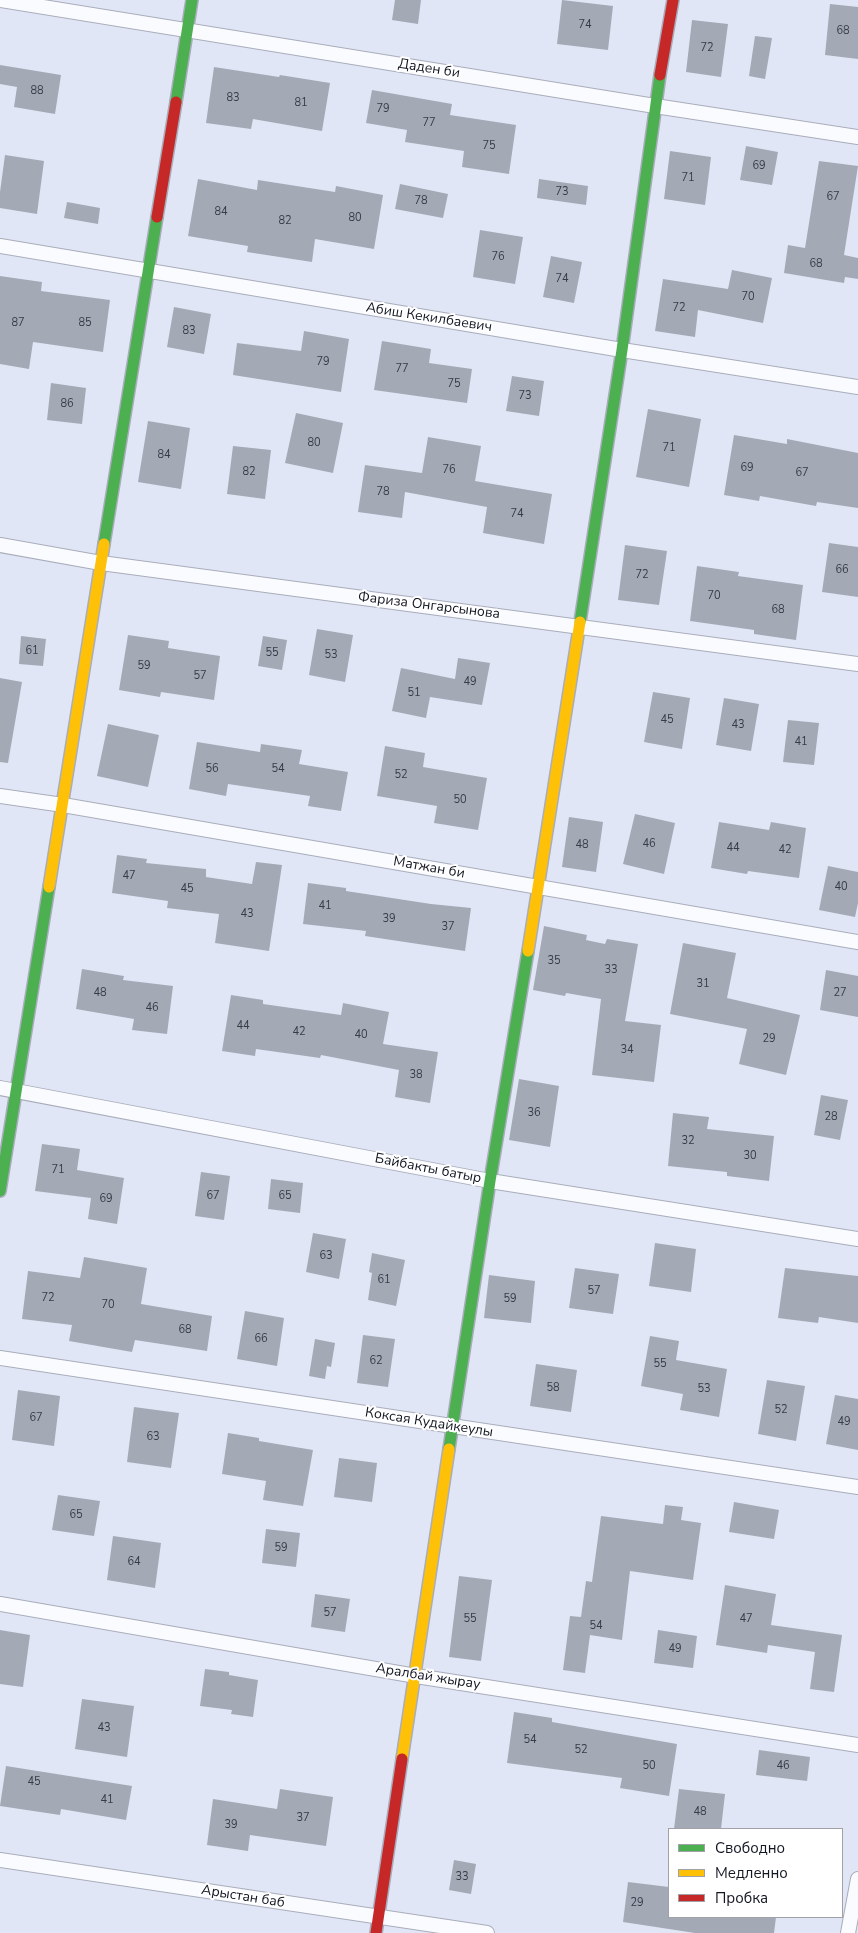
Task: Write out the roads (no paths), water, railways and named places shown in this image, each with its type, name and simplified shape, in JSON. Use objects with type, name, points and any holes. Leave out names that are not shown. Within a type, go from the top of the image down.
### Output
[{"type":"street","name":"Даден би","points":[[0,0],[858,137]]},
{"type":"street","points":[[0,1191],[192,0]]},
{"type":"street","points":[[376,1933],[490,1181],[622,350],[656,106],[673,0]]},
{"type":"street","name":"Абиш Кекилбаевич","points":[[0,246],[622,350],[858,387]]},
{"type":"street","name":"Фариза Онгарсынова","points":[[0,545],[101,563],[858,664]]},
{"type":"street","name":"Матжан би","points":[[0,796],[63,805],[858,942]]},
{"type":"street","name":"Байбакты батыр","points":[[0,1088],[490,1181],[858,1239]]},
{"type":"street","name":"Коксая Кудайкеулы","points":[[0,1358],[858,1487]]},
{"type":"street","name":"Аралбай жырау","points":[[0,1604],[416,1676],[858,1745]]},
{"type":"street","name":"Арыстан баб","points":[[0,1860],[487,1933]]},
{"type":"street","points":[[848,1933],[858,1879]]}]
